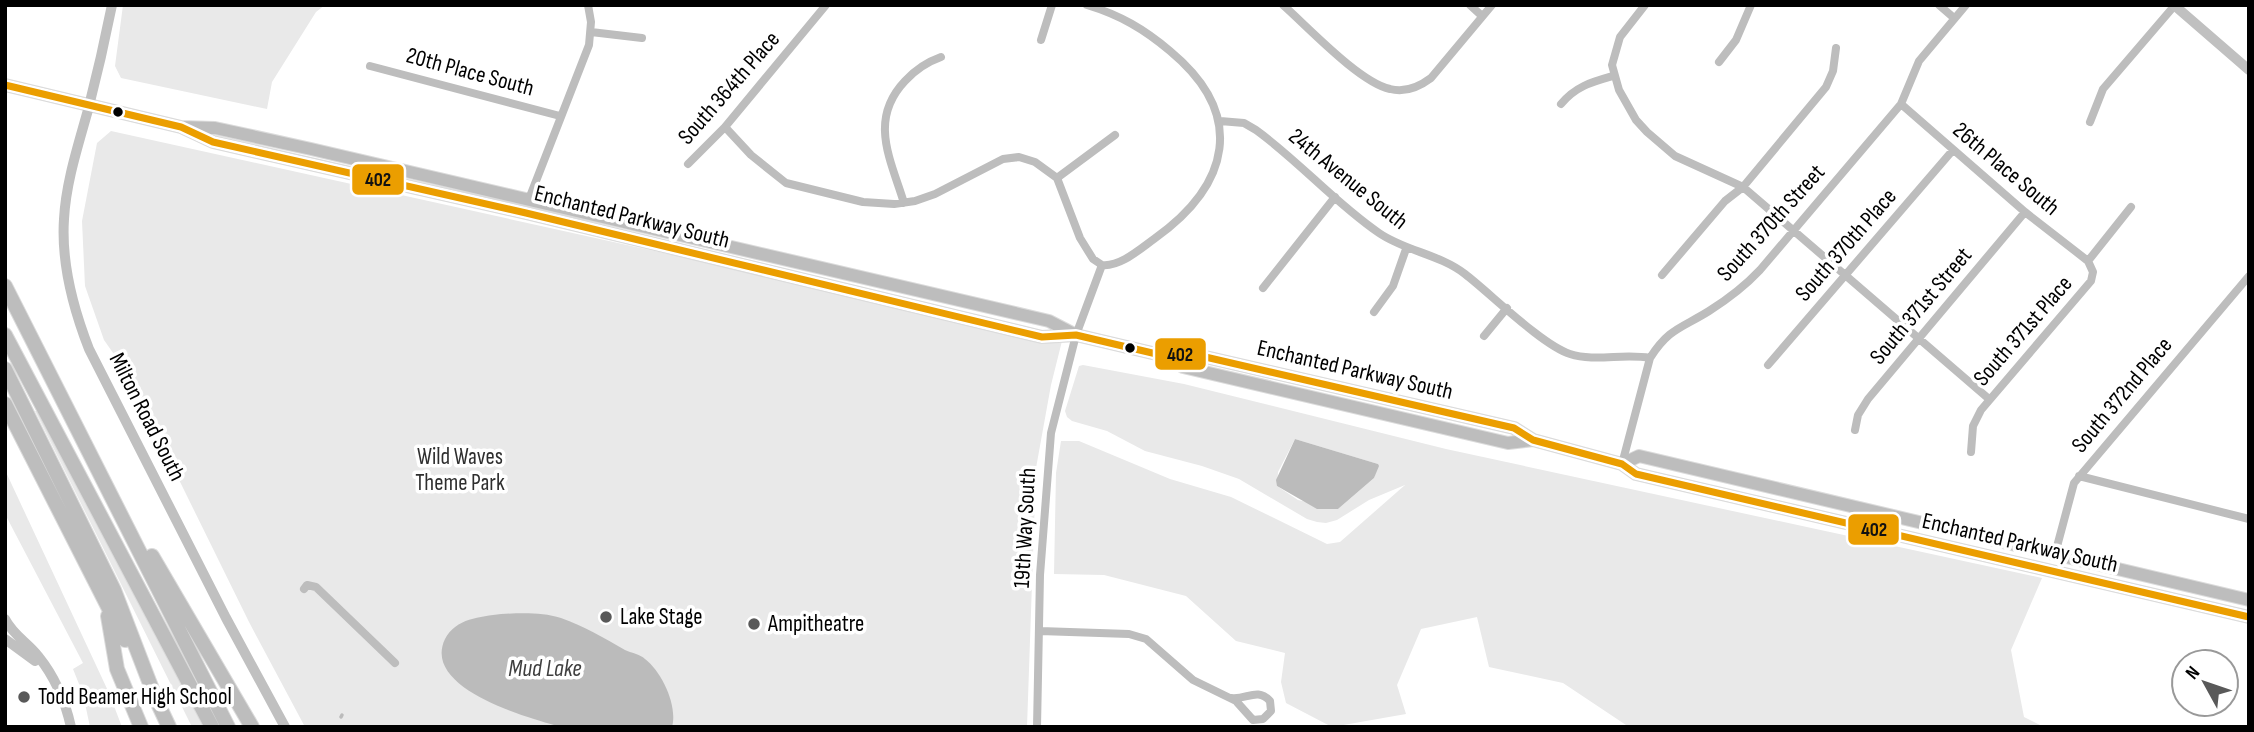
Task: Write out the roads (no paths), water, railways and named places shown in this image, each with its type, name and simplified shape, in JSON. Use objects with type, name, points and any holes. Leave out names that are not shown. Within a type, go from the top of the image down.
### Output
[{"type":"highway","points":[[5,286],[228,727]]},
{"type":"highway","points":[[5,335],[212,727]]},
{"type":"highway","points":[[5,369],[114,590],[157,702]]},
{"type":"highway","points":[[5,404],[169,727]]},
{"type":"highway","points":[[82,438],[252,727]]},
{"type":"highway","points":[[105,601],[117,669],[141,727]]},
{"type":"main road","name":"Enchanted Parkway South","points":[[5,85],[90,103],[181,127],[213,142],[461,198],[1042,337],[1076,335]]},
{"type":"main road","name":"Enchanted Parkway South","points":[[181,127],[215,128],[529,199],[1049,321],[1076,335],[1165,356],[1188,353],[1514,428],[1532,440],[1622,464],[1636,474],[2249,617]]},
{"type":"main road","points":[[461,198],[469,194],[513,204],[523,204],[529,199]]},
{"type":"main road","name":"Enchanted Parkway South","points":[[1622,464],[1639,456],[2249,600]]},
{"type":"main road","points":[[2167,598],[2169,582]]},
{"type":"street","name":"Milton Road South","points":[[112,5],[90,103],[68,183],[64,221],[67,276],[74,310],[95,362],[285,727]]},
{"type":"street","points":[[529,199],[560,116],[584,62],[591,32],[588,5]]},
{"type":"street","name":"South 364th Place","points":[[688,164],[724,127],[826,5]]},
{"type":"street","points":[[1041,40],[1052,5]]},
{"type":"street","points":[[724,127],[764,167],[794,187],[863,202],[904,203],[925,198],[986,167],[1011,158],[1019,157],[1035,162],[1057,178],[1080,238],[1093,259],[1102,265],[1114,264],[1141,248],[1193,206],[1206,187],[1213,168],[1219,147],[1220,121],[1203,83],[1175,55],[1129,20],[1087,5]]},
{"type":"street","points":[[1283,5],[1366,77],[1392,90],[1412,88],[1430,78],[1492,5]]},
{"type":"street","points":[[1470,5],[1482,16]]},
{"type":"street","points":[[1645,5],[1615,46],[1612,62],[1613,76],[1636,120],[1662,147],[1743,187],[1989,399]]},
{"type":"street","points":[[1719,61],[1736,40],[1751,5]]},
{"type":"street","points":[[1939,5],[1954,18]]},
{"type":"street","name":"South 370th Street","points":[[1622,464],[1650,358],[1673,330],[1708,312],[1745,285],[1901,104],[1919,61],[1966,5]]},
{"type":"street","points":[[2090,122],[2103,89],[2174,5],[2249,70]]},
{"type":"street","points":[[591,32],[642,38]]},
{"type":"street","points":[[1662,275],[1725,201],[1743,187],[1826,87],[1833,71],[1836,48]]},
{"type":"street","points":[[904,203],[885,135],[886,111],[893,96],[907,79],[920,67],[941,57]]},
{"type":"street","name":"20th Place South","points":[[370,66],[560,116]]},
{"type":"street","points":[[1561,104],[1580,86],[1613,76]]},
{"type":"street","name":"26th Place South","points":[[1901,104],[2025,212],[2088,261]]},
{"type":"street","name":"24th Avenue South","points":[[1220,121],[1244,124],[1256,130],[1378,232],[1406,248],[1451,265],[1547,341],[1573,355],[1650,358]]},
{"type":"street","points":[[1057,178],[1115,135]]},
{"type":"street","name":"South 370th Place","points":[[1768,365],[1953,150]]},
{"type":"street","points":[[1263,288],[1335,197]]},
{"type":"street","name":"South 371st Place","points":[[1971,452],[1975,422],[1989,399],[2091,281],[2093,272],[2088,261],[2132,207]]},
{"type":"street","name":"South 371st Street","points":[[1855,430],[1861,408],[2025,212]]},
{"type":"street","points":[[1374,312],[1393,286],[1406,248]]},
{"type":"street","name":"19th Way South","points":[[1037,727],[1040,575],[1051,433],[1076,335],[1102,265]]},
{"type":"street","name":"South 372nd Place","points":[[2055,554],[2074,483],[2249,276]]},
{"type":"street","points":[[1484,336],[1507,308]]},
{"type":"street","points":[[2079,476],[2249,519]]},
{"type":"street","points":[[304,589],[307,585],[316,587],[395,663]]},
{"type":"street","points":[[5,619],[51,674],[61,691],[71,727]]},
{"type":"street","points":[[1040,631],[1129,634],[1143,637],[1194,680],[1231,698],[1240,699],[1256,693],[1267,697],[1271,711],[1255,724],[1242,706],[1231,698]]},
{"type":"street","points":[[5,639],[51,674]]},
{"type":"water","points":[[1295,439],[1379,466],[1374,478],[1338,509],[1317,509],[1277,486],[1276,480]]},
{"type":"water","name":"Mud Lake","points":[[501,614],[539,614],[561,618],[643,657],[657,672],[667,690],[673,709],[672,727],[558,726],[520,715],[479,697],[461,685],[448,671],[442,656],[445,639],[462,623]]},
{"type":"place","name":"Lake Stage","points":[[606,617]]},
{"type":"place","name":"Ampitheatre","points":[[754,624]]},
{"type":"place","name":"Todd Beamer High School","points":[[24,697]]},
{"type":"park label","name":"Wild Waves Theme Park","points":[[460,470]]}]
